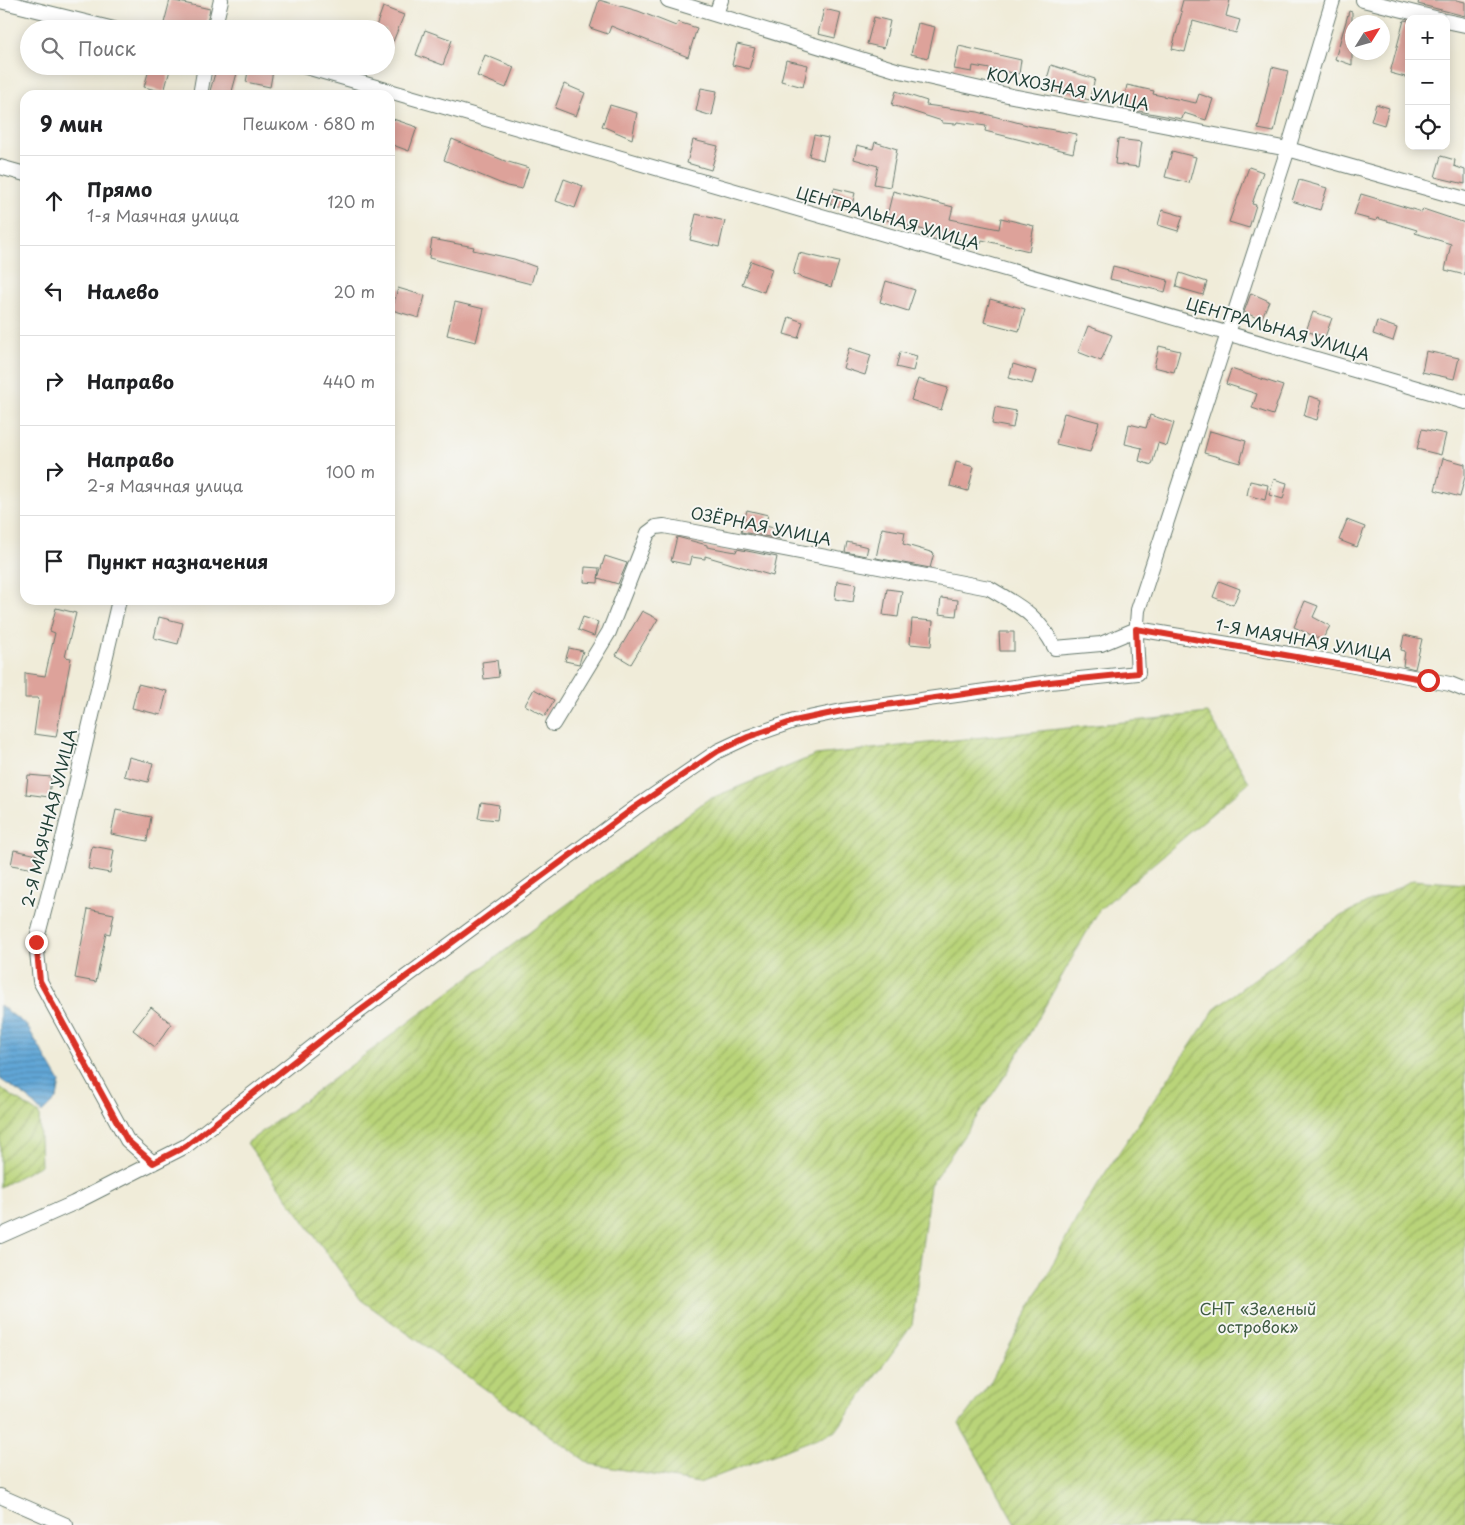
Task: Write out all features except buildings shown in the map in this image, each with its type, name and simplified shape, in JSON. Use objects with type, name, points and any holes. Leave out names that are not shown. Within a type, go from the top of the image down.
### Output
[{"type":"street","points":[[216,20],[221,0]]},
{"type":"street","name":"КОЛХОЗНАЯ УЛИЦА","points":[[668,0],[896,70],[1012,96],[1288,149],[1465,199]]},
{"type":"street","points":[[716,14],[721,0]]},
{"type":"street","points":[[0,1236],[186,1146],[341,1024],[634,808],[718,751],[748,737],[794,721],[842,711],[1050,682],[1138,673],[1136,629],[1138,610],[1288,149],[1333,0]]},
{"type":"street","points":[[1363,0],[1423,15]]},
{"type":"street","points":[[0,2],[76,20]]},
{"type":"street","points":[[1450,21],[1465,25]]},
{"type":"street","points":[[201,90],[203,75]]},
{"type":"street","name":"ЦЕНТРАЛЬНАЯ УЛИЦА","points":[[333,75],[383,90]]},
{"type":"street","name":"ЦЕНТРАЛЬНАЯ УЛИЦА","points":[[395,93],[672,175],[1229,332],[1465,402]]},
{"type":"street","points":[[0,167],[20,173]]},
{"type":"street","name":"ОЗЁРНАЯ УЛИЦА","points":[[553,724],[609,632],[648,533],[656,527],[672,526],[989,588],[1026,610],[1044,628],[1055,648],[1101,644],[1136,629]]},
{"type":"street","name":"2-Я МАЯЧНАЯ УЛИЦА","points":[[118,605],[65,830],[36,942],[40,981],[127,1140],[153,1163]]},
{"type":"street","name":"1-Я МАЯЧНАЯ УЛИЦА","points":[[1136,629],[1350,665],[1450,684],[1465,690]]},
{"type":"street","points":[[0,1496],[66,1525]]},
{"type":"green space","points":[[1208,713],[1249,782],[1099,910],[1009,1070],[930,1185],[912,1325],[836,1431],[699,1483],[590,1464],[361,1300],[247,1143],[707,800],[816,755]]},
{"type":"green space","name":"СНТ «Зеленый островок»","points":[[1413,880],[1465,884],[1465,1525],[1016,1525],[959,1424],[990,1383],[1084,1205],[1216,1007],[1339,917]]},
{"type":"green space","points":[[0,1088],[39,1114],[41,1165],[0,1187]]},
{"type":"water","points":[[0,1005],[27,1026],[60,1082],[57,1098],[42,1113],[28,1098],[0,1079]]},
{"type":"route","points":[[36,942],[40,981],[127,1140],[153,1163],[186,1146],[334,1030],[483,919],[537,882],[634,808],[718,751],[748,737],[794,721],[842,711],[1050,682],[1138,673],[1136,629],[1301,656],[1428,680]]}]
